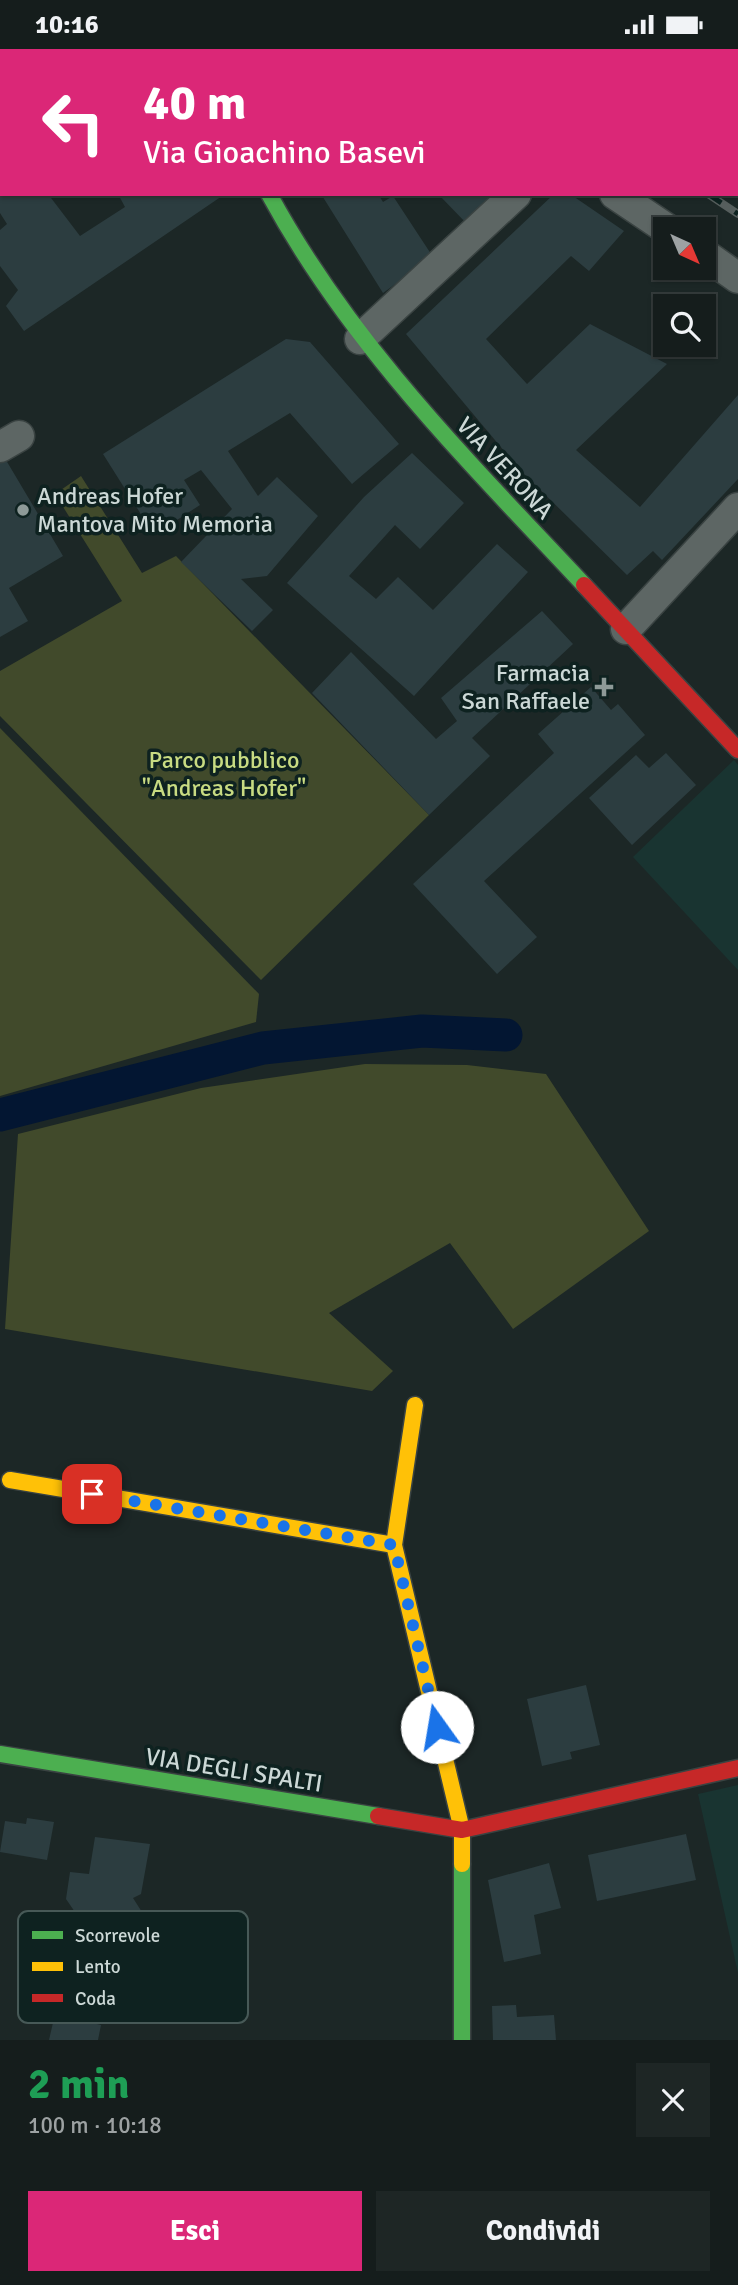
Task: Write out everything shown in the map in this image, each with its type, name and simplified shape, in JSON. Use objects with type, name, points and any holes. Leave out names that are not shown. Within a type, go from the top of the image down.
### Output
[{"type":"street","name":"VIA VERONA","points":[[270,196],[324,292],[360,339],[443,436],[738,750]]},
{"type":"street","points":[[360,339],[514,196]]},
{"type":"street","points":[[618,196],[653,220]]},
{"type":"street","points":[[716,262],[738,278]]},
{"type":"street","points":[[626,629],[738,508]]},
{"type":"street","points":[[415,1405],[394,1545],[461,1830],[462,2040]]},
{"type":"street","points":[[10,1480],[394,1545]]},
{"type":"street","name":"VIA DEGLI SPALTI","points":[[0,1754],[461,1830],[738,1768]]},
{"type":"shaded area","points":[[734,760],[738,765],[738,970],[633,857]]},
{"type":"shaded area","points":[[738,1785],[738,1973],[698,1794]]},
{"type":"green space","name":"Parco pubblico \"Andreas Hofer\"","points":[[81,476],[142,573],[176,556],[429,815],[261,980],[0,716],[0,671],[122,601],[55,494]]},
{"type":"green space","points":[[0,728],[259,994],[256,1022],[0,1096]]},
{"type":"green space","points":[[365,1064],[467,1065],[546,1074],[649,1231],[513,1329],[450,1243],[329,1313],[393,1371],[372,1391],[5,1329],[18,1134],[201,1088]]},
{"type":"building","points":[[0,196],[50,196],[80,236],[125,207],[119,196],[222,196],[24,331],[6,306],[18,290],[0,266],[0,230],[7,224],[0,213]]},
{"type":"building","points":[[322,196],[379,196],[383,202],[393,196],[433,257],[383,293]]},
{"type":"building","points":[[440,196],[498,196],[469,226]]},
{"type":"building","points":[[552,196],[573,196],[624,231],[589,271],[571,256],[486,339],[527,384],[590,324],[667,364],[576,450],[640,507],[738,395],[738,479],[662,560],[653,551],[627,575],[520,470],[406,334]]},
{"type":"building","points":[[286,339],[310,342],[399,444],[352,484],[290,413],[228,451],[258,496],[277,477],[318,516],[267,576],[241,579],[273,610],[252,631],[181,562],[232,509],[201,470],[184,480],[200,505],[154,535],[103,454]]},
{"type":"building","points":[[0,450],[63,556],[9,588],[28,621],[0,637]]},
{"type":"building","points":[[412,453],[464,503],[420,549],[395,525],[349,576],[376,599],[398,577],[433,610],[497,544],[528,572],[414,696],[287,583],[364,497]]},
{"type":"building","points":[[542,611],[573,644],[472,738],[490,756],[429,815],[312,693],[351,652],[436,739],[457,721],[441,698]]},
{"type":"building","points":[[591,687],[611,710],[618,704],[645,735],[484,881],[537,937],[497,974],[413,884],[554,753],[538,734]]},
{"type":"building","points":[[666,753],[696,785],[632,845],[589,798],[636,755],[649,768]]},
{"type":"building","points":[[586,1685],[600,1745],[570,1752],[572,1759],[542,1766],[527,1699]]},
{"type":"building","points":[[27,1818],[54,1822],[47,1860],[0,1852],[5,1821],[26,1824]]},
{"type":"building","points":[[686,1834],[696,1880],[597,1901],[588,1855]]},
{"type":"building","points":[[95,1837],[150,1844],[141,1894],[133,1898],[141,1911],[74,1911],[66,1899],[70,1872],[89,1874]]},
{"type":"building","points":[[549,1863],[561,1908],[534,1915],[541,1954],[504,1962],[488,1880]]},
{"type":"building","points":[[516,2005],[517,2017],[554,2015],[556,2040],[493,2040],[492,2006]]},
{"type":"building","points":[[53,2023],[101,2025],[98,2040],[49,2040]]},
{"type":"waterway","points":[[0,1115],[263,1048],[422,1031],[506,1035]]},
{"type":"railway","points":[[711,196],[738,214]]},
{"type":"traffic: fast","points":[[270,196],[301,249],[374,351],[455,447],[584,585]]},
{"type":"traffic: fast","points":[[0,1754],[378,1816]]},
{"type":"traffic: fast","points":[[462,1864],[462,2040]]},
{"type":"traffic: slow","points":[[415,1405],[394,1545],[462,1830],[462,1864]]},
{"type":"traffic: slow","points":[[10,1480],[394,1545]]},
{"type":"traffic: jam","points":[[584,585],[738,750]]},
{"type":"traffic: jam","points":[[378,1816],[462,1830],[738,1768]]},
{"type":"place","name":"Andreas Hofer Mantova Mito Memoria","points":[[23,510]]},
{"type":"place","name":"Farmacia San Raffaele","points":[[604,687]]},
{"type":"route","points":[[92,1494],[394,1545],[437,1727]]}]
